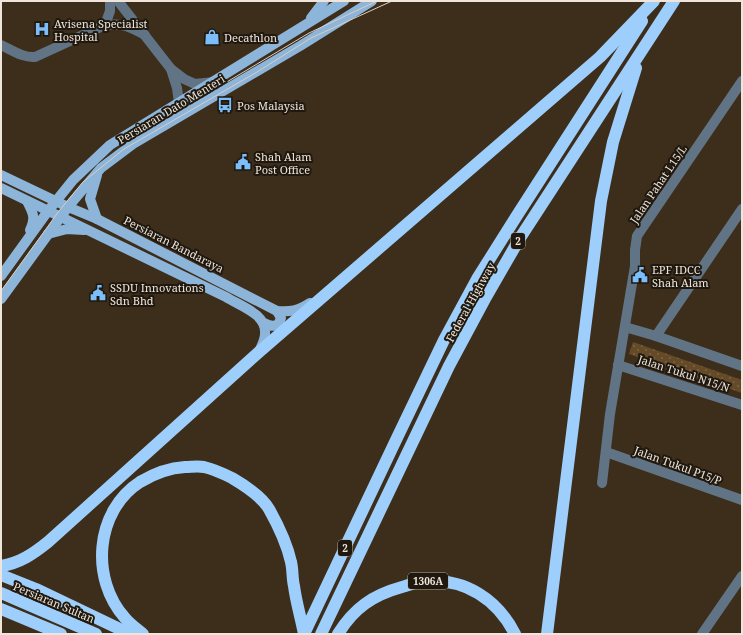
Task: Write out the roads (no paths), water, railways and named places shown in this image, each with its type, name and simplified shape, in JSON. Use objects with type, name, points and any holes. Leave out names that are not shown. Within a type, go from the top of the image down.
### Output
[{"type":"highway","points":[[1,566],[20,561],[43,546],[259,352],[600,57],[654,1]]},
{"type":"highway","name":"Federal Highway","points":[[304,634],[444,340],[477,279],[654,1]]},
{"type":"highway","name":"Federal Highway","points":[[321,634],[450,366],[486,297],[520,238],[674,1]]},
{"type":"highway","points":[[547,634],[600,202],[613,142],[642,50]]},
{"type":"highway","points":[[143,634],[124,618],[107,587],[104,576],[102,553],[103,536],[106,526],[114,509],[129,490],[151,475],[173,468],[204,467],[226,475],[245,486],[268,508],[283,538],[291,562],[294,586],[304,634]]},
{"type":"highway","points":[[1,575],[36,589],[130,634]]},
{"type":"highway","name":"1306A","points":[[336,634],[354,612],[367,601],[388,591],[425,581],[453,583],[478,592],[502,613],[515,634]]},
{"type":"highway","points":[[336,634],[340,622],[342,588]]},
{"type":"highway","name":"Persiaran Sultan","points":[[1,593],[96,634]]},
{"type":"highway","points":[[6,611],[43,634]]},
{"type":"highway","points":[[6,611],[61,634]]},
{"type":"main road","points":[[303,26],[324,1]]},
{"type":"main road","points":[[345,1],[353,12]]},
{"type":"main road","name":"Persiaran Dato Menteri","points":[[1,276],[69,184],[110,145],[124,135],[214,82],[345,1]]},
{"type":"main road","name":"Persiaran Dato Menteri","points":[[1,299],[68,207],[98,172],[133,144],[300,46],[365,3]]},
{"type":"main road","points":[[97,219],[90,199],[98,172]]},
{"type":"main road","name":"Persiaran Bandaraya","points":[[1,175],[33,191],[97,219],[277,311],[289,312],[300,310],[333,288]]},
{"type":"main road","points":[[33,191],[42,193],[49,192],[69,184]]},
{"type":"main road","points":[[1,188],[226,297],[257,315],[264,323],[272,327],[276,326],[281,318],[277,311]]},
{"type":"main road","points":[[20,250],[34,222],[33,212],[27,201]]},
{"type":"main road","points":[[48,234],[67,229],[92,231]]},
{"type":"main road","points":[[259,352],[265,334],[264,323]]},
{"type":"street","points":[[105,25],[110,11],[110,1]]},
{"type":"street","points":[[118,1],[171,69],[184,80],[195,84],[214,82]]},
{"type":"street","points":[[1,45],[26,57],[35,57],[105,25],[118,23],[130,26],[145,35]]},
{"type":"street","points":[[171,69],[177,88],[179,103]]},
{"type":"street","name":"Jalan Pahat L15/L","points":[[602,483],[610,414],[635,266],[637,236],[742,81]]},
{"type":"street","points":[[656,336],[742,209]]},
{"type":"street","points":[[625,327],[656,336],[742,366]]},
{"type":"street","name":"Jalan Tukul N15/N","points":[[618,365],[742,405]]},
{"type":"street","name":"Jalan Tukul P15/P","points":[[606,452],[742,500]]},
{"type":"street","points":[[702,634],[742,576]]},
{"type":"tram line","points":[[205,95],[309,33],[377,1]]},
{"type":"tram line","points":[[1,291],[59,211],[83,182],[124,149],[257,72],[311,38],[392,1]]},
{"type":"place","name":"Avisena Specialist Hospital","points":[[42,29]]},
{"type":"place","name":"Decathlon","points":[[212,37]]},
{"type":"place","name":"Pos Malaysia","points":[[225,105]]},
{"type":"place","name":"Shah Alam Post Office","points":[[243,162]]},
{"type":"place","name":"EPF IDCC Shah Alam","points":[[640,275]]},
{"type":"place","name":"SSDU Innovations Sdn Bhd","points":[[98,293]]}]
